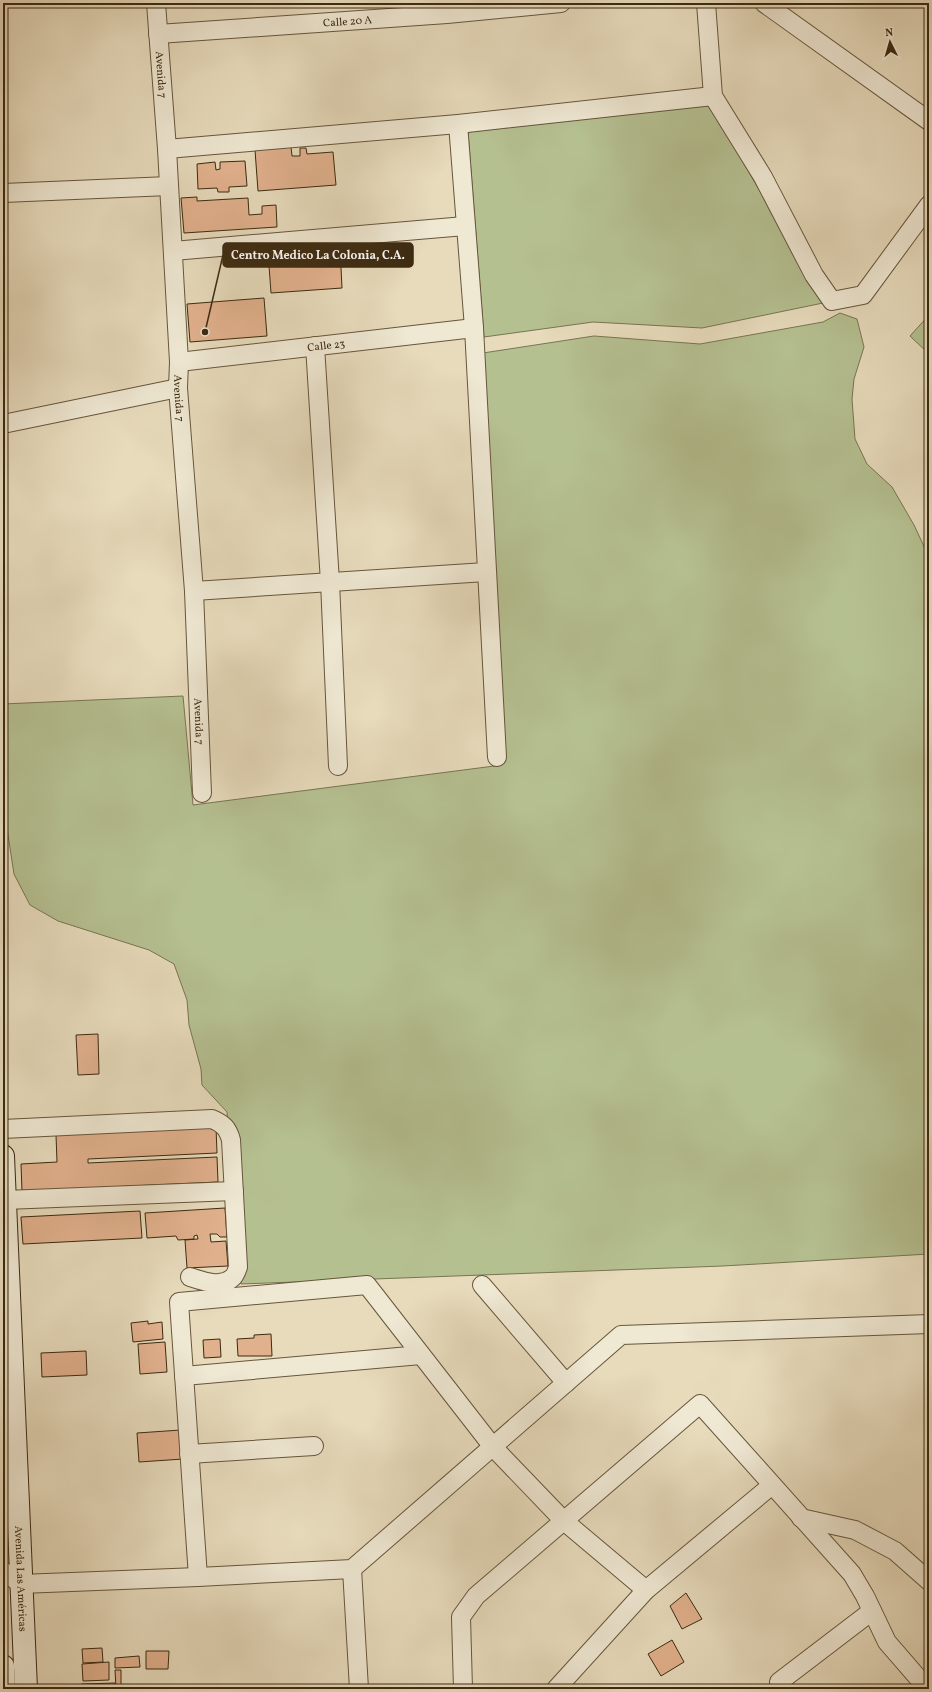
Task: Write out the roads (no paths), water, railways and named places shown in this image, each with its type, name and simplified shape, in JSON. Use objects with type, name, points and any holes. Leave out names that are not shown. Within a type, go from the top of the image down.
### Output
[{"type":"main road","name":"Avenida Las Américas","points":[[3,1156],[12,1587],[26,1689]]},
{"type":"main road","points":[[3,1666],[4,1689]]},
{"type":"street","name":"Avenida 7","points":[[156,3],[173,251],[178,388],[194,591],[202,793]]},
{"type":"street","name":"Calle 20 A","points":[[158,34],[446,8],[561,3]]},
{"type":"street","points":[[706,3],[713,96],[763,177],[814,275],[832,301],[863,295],[929,205]]},
{"type":"street","points":[[764,3],[929,121]]},
{"type":"street","points":[[167,149],[458,124],[713,96]]},
{"type":"street","points":[[458,124],[474,328],[486,572],[498,757]]},
{"type":"street","points":[[3,194],[169,186]]},
{"type":"street","points":[[173,251],[465,226]]},
{"type":"street","name":"Calle 23","points":[[178,362],[474,328]]},
{"type":"street","points":[[315,346],[330,582],[338,766]]},
{"type":"street","points":[[3,424],[178,388]]},
{"type":"street","points":[[194,591],[486,572]]},
{"type":"street","points":[[3,1129],[212,1119],[220,1122],[228,1129],[231,1140],[238,1267],[233,1278],[222,1282],[209,1283],[190,1277]]},
{"type":"street","points":[[5,1200],[234,1191]]},
{"type":"street","points":[[198,1577],[179,1302],[367,1285],[492,1447],[564,1522],[646,1590]]},
{"type":"street","points":[[482,1285],[566,1383]]},
{"type":"street","points":[[3,1571],[12,1587],[352,1568],[621,1335],[929,1324]]},
{"type":"street","points":[[184,1376],[421,1355]]},
{"type":"street","points":[[463,1689],[461,1617],[476,1596],[700,1404],[852,1574],[887,1642],[926,1687]]},
{"type":"street","points":[[189,1454],[314,1446]]},
{"type":"street","points":[[556,1689],[646,1590],[772,1485]]},
{"type":"street","points":[[801,1518],[855,1530],[895,1551],[929,1581]]},
{"type":"street","points":[[352,1568],[359,1689]]},
{"type":"street","points":[[779,1682],[872,1612]]},
{"type":"place","name":"Centro Medico La Colonia, C.A.","points":[[205,332]]}]
